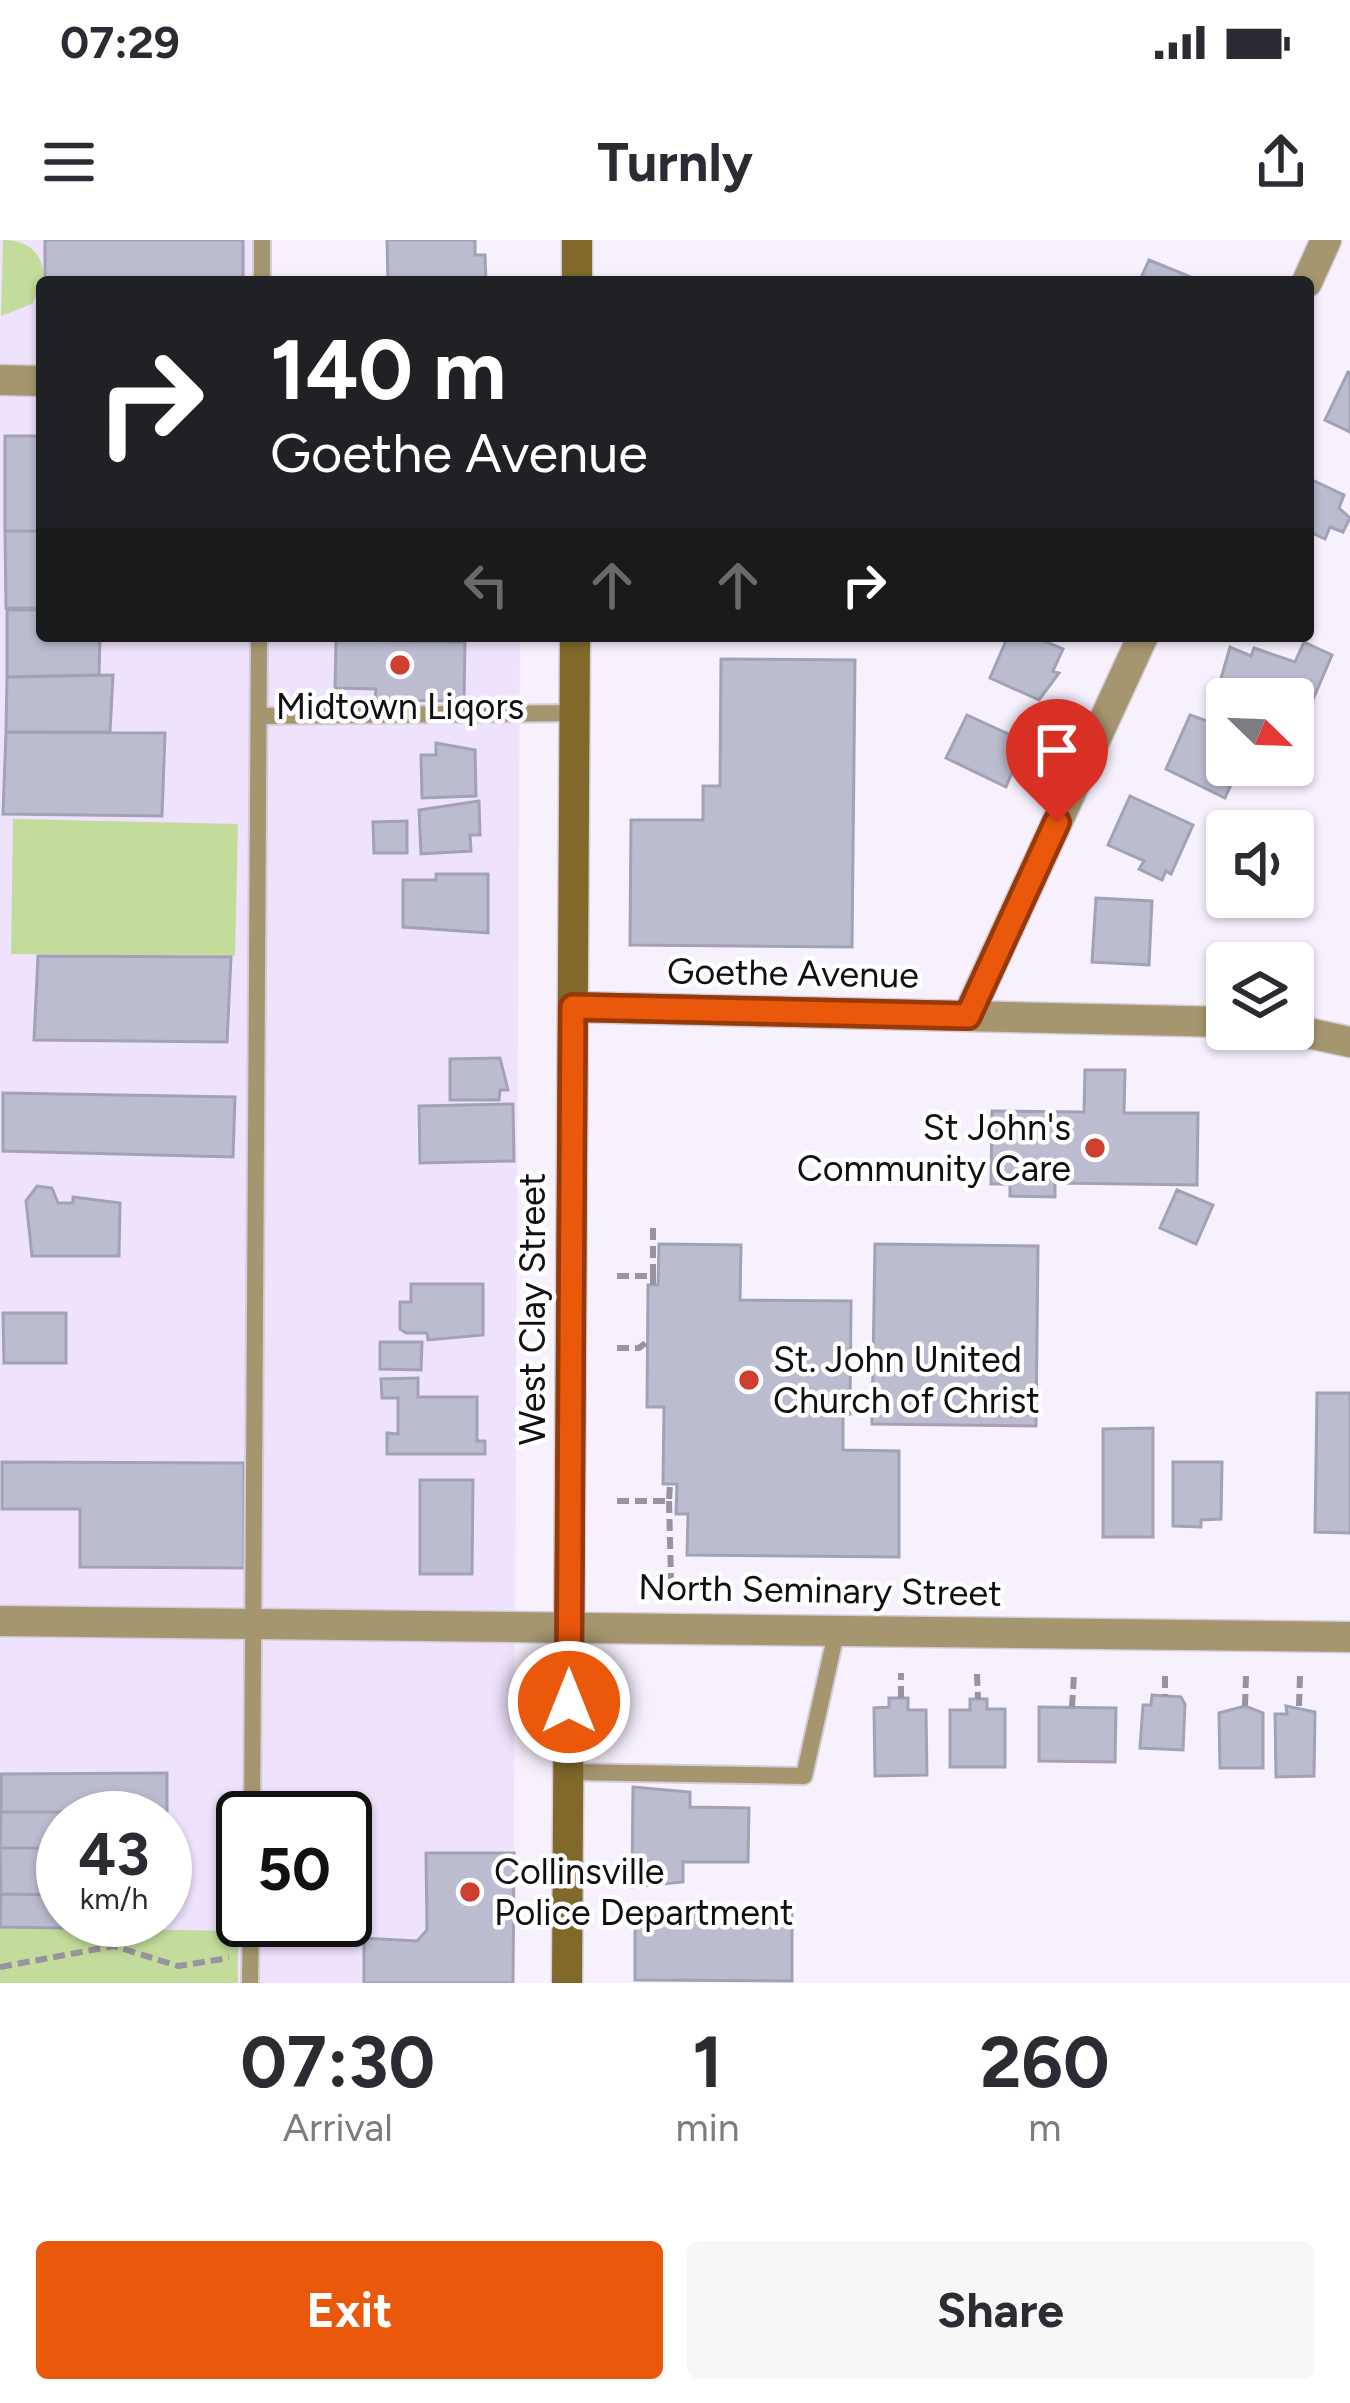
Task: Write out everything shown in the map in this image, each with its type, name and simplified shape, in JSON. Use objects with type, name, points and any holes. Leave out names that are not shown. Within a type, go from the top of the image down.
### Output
[{"type":"main road","points":[[577,240],[577,276]]},
{"type":"main road","name":"West Clay Street","points":[[567,1983],[575,642]]},
{"type":"street","points":[[1310,276],[1326,240]]},
{"type":"street","points":[[0,380],[36,381]]},
{"type":"street","points":[[968,1016],[1140,642]]},
{"type":"street","name":"Goethe Avenue","points":[[573,1007],[1206,1022]]},
{"type":"street","points":[[1314,1034],[1350,1042]]},
{"type":"street","name":"North Seminary Street","points":[[0,1621],[1350,1637]]},
{"type":"lane","points":[[262,240],[262,276]]},
{"type":"lane","points":[[252,1791],[260,642]]},
{"type":"lane","points":[[259,716],[575,713]]},
{"type":"lane","points":[[569,1772],[804,1776],[837,1629]]},
{"type":"lane","points":[[250,1983],[251,1947]]},
{"type":"path","points":[[617,1276],[653,1281],[653,1228]]},
{"type":"path","points":[[616,1348],[644,1348]]},
{"type":"path","points":[[670,1484],[671,1579]]},
{"type":"path","points":[[617,1501],[670,1501]]},
{"type":"path","points":[[901,1673],[901,1698]]},
{"type":"path","points":[[977,1674],[978,1699]]},
{"type":"path","points":[[1072,1707],[1074,1675]]},
{"type":"path","points":[[1165,1676],[1165,1696]]},
{"type":"path","points":[[1245,1706],[1246,1676]]},
{"type":"path","points":[[1299,1706],[1300,1676]]},
{"type":"path","points":[[0,1967],[114,1946],[178,1966],[238,1956]]},
{"type":"shaded area","points":[[0,240],[262,240],[262,276],[36,276],[36,642],[520,642],[513,1983],[0,1983]]},
{"type":"green space","points":[[3,240],[20,242],[33,250],[43,276],[36,276],[32,304],[1,316]]},
{"type":"green space","points":[[13,819],[238,824],[235,956],[11,954]]},
{"type":"green space","points":[[0,1927],[36,1928],[36,1947],[192,1947],[192,1930],[216,1931],[216,1947],[238,1947],[238,1983],[0,1983]]},
{"type":"building","points":[[45,240],[243,240],[243,276],[45,276]]},
{"type":"building","points":[[387,240],[475,240],[475,255],[485,255],[486,276],[388,276]]},
{"type":"building","points":[[1149,260],[1189,276],[1142,276]]},
{"type":"building","points":[[1350,373],[1350,432],[1325,420]]},
{"type":"building","points":[[5,436],[36,436],[36,531],[5,531]]},
{"type":"building","points":[[1314,481],[1344,495],[1339,508],[1350,518],[1343,532],[1330,527],[1325,539],[1314,534]]},
{"type":"building","points":[[5,531],[36,531],[36,608],[6,608]]},
{"type":"building","points":[[7,610],[36,610],[36,642],[100,642],[99,675],[7,677]]},
{"type":"building","name":"Midtown Liqors","points":[[336,642],[465,642],[464,701],[375,700],[376,689],[335,688]]},
{"type":"building","points":[[1005,642],[1047,642],[1063,649],[1053,671],[1059,673],[1039,700],[990,678]]},
{"type":"building","points":[[1304,642],[1332,655],[1314,697],[1314,678],[1221,678],[1230,647],[1251,656],[1254,648],[1295,662]]},
{"type":"building","points":[[721,659],[855,660],[852,947],[630,945],[631,820],[703,820],[703,786],[720,786]]},
{"type":"building","points":[[113,675],[110,732],[6,732],[7,677]]},
{"type":"building","points":[[967,715],[1026,742],[1018,773],[1013,770],[1006,787],[946,758]]},
{"type":"building","points":[[1190,715],[1206,721],[1206,786],[1230,786],[1225,798],[1166,769]]},
{"type":"building","points":[[6,732],[165,733],[162,816],[3,814]]},
{"type":"building","points":[[436,743],[475,750],[476,796],[422,798],[421,755],[436,755]]},
{"type":"building","points":[[1130,796],[1193,825],[1171,874],[1166,871],[1162,880],[1139,869],[1144,861],[1108,845]]},
{"type":"building","points":[[479,801],[480,835],[470,835],[471,851],[421,854],[419,810]]},
{"type":"building","points":[[407,821],[407,853],[374,853],[373,822]]},
{"type":"building","points":[[436,874],[488,874],[488,933],[403,927],[403,880],[436,880]]},
{"type":"building","points":[[1096,898],[1152,901],[1149,965],[1092,962]]},
{"type":"building","points":[[38,956],[231,957],[227,1042],[34,1040]]},
{"type":"building","points":[[500,1058],[508,1090],[500,1090],[499,1100],[450,1100],[450,1059]]},
{"type":"building","name":"St John's Community Care","points":[[1085,1070],[1125,1070],[1124,1113],[1198,1113],[1197,1185],[1055,1183],[1055,1197],[1010,1196],[1010,1184],[991,1184],[992,1111],[1084,1112]]},
{"type":"building","points":[[3,1093],[235,1097],[233,1157],[3,1151]]},
{"type":"building","points":[[513,1104],[514,1161],[420,1163],[419,1106]]},
{"type":"building","points":[[37,1186],[52,1188],[58,1203],[73,1203],[73,1197],[120,1203],[119,1256],[32,1256],[26,1201]]},
{"type":"building","points":[[1177,1190],[1213,1205],[1196,1244],[1160,1228]]},
{"type":"building","name":"St. John United Church of Christ","points":[[659,1244],[741,1245],[740,1300],[851,1301],[850,1414],[843,1414],[843,1450],[899,1451],[899,1557],[687,1555],[688,1514],[676,1514],[677,1484],[663,1484],[664,1407],[647,1407],[648,1285],[658,1285]]},
{"type":"building","points":[[875,1244],[1038,1246],[1036,1426],[872,1424]]},
{"type":"building","points":[[411,1284],[483,1284],[483,1335],[428,1340],[427,1333],[400,1329],[400,1302],[411,1302]]},
{"type":"building","points":[[3,1313],[66,1313],[66,1363],[4,1363]]},
{"type":"building","points":[[380,1342],[422,1342],[421,1370],[380,1369]]},
{"type":"building","points":[[418,1378],[418,1397],[477,1397],[477,1441],[485,1441],[485,1454],[387,1454],[387,1433],[398,1434],[398,1398],[382,1398],[381,1379]]},
{"type":"building","points":[[1317,1393],[1350,1393],[1350,1533],[1315,1532]]},
{"type":"building","points":[[1153,1428],[1153,1537],[1103,1537],[1103,1429]]},
{"type":"building","points":[[2,1462],[244,1463],[244,1568],[80,1567],[80,1509],[2,1509]]},
{"type":"building","points":[[1173,1462],[1222,1462],[1221,1519],[1201,1520],[1201,1527],[1173,1526]]},
{"type":"building","points":[[420,1480],[473,1480],[472,1574],[420,1574]]},
{"type":"building","points":[[1152,1695],[1181,1697],[1185,1704],[1183,1750],[1140,1748],[1143,1705],[1151,1705]]},
{"type":"building","points":[[889,1698],[908,1698],[908,1710],[926,1710],[927,1775],[875,1776],[874,1708],[889,1707]]},
{"type":"building","points":[[970,1699],[987,1699],[987,1709],[1005,1709],[1005,1767],[950,1767],[950,1710],[970,1710]]},
{"type":"building","points":[[1245,1706],[1263,1713],[1263,1768],[1220,1768],[1219,1713]]},
{"type":"building","points":[[1286,1706],[1315,1712],[1314,1776],[1276,1777],[1275,1714],[1287,1714]]},
{"type":"building","points":[[1039,1707],[1116,1708],[1115,1762],[1039,1761]]},
{"type":"building","points":[[167,1773],[167,1791],[36,1791],[36,1812],[1,1812],[1,1774]]},
{"type":"building","points":[[633,1787],[690,1792],[690,1807],[749,1808],[748,1862],[683,1862],[683,1882],[632,1887]]},
{"type":"building","points":[[1,1812],[36,1812],[36,1848],[0,1848]]},
{"type":"building","points":[[0,1848],[36,1848],[36,1895],[1,1894]]},
{"type":"building","name":"Collinsville Police Department","points":[[426,1853],[514,1853],[513,1983],[364,1983],[364,1947],[372,1947],[372,1938],[417,1941],[427,1930]]},
{"type":"building","points":[[1,1894],[36,1895],[36,1928],[0,1927]]},
{"type":"building","points":[[635,1908],[792,1908],[792,1981],[635,1980]]},
{"type":"place","name":"Midtown Liqors","points":[[400,665]]},
{"type":"place","name":"St John's Community Care","points":[[1095,1148]]},
{"type":"place","name":"St. John United Church of Christ","points":[[749,1380]]},
{"type":"place","name":"Collinsville Police Department","points":[[470,1892]]},
{"type":"route","points":[[569,1702],[573,1007],[968,1016],[1057,822]]}]
